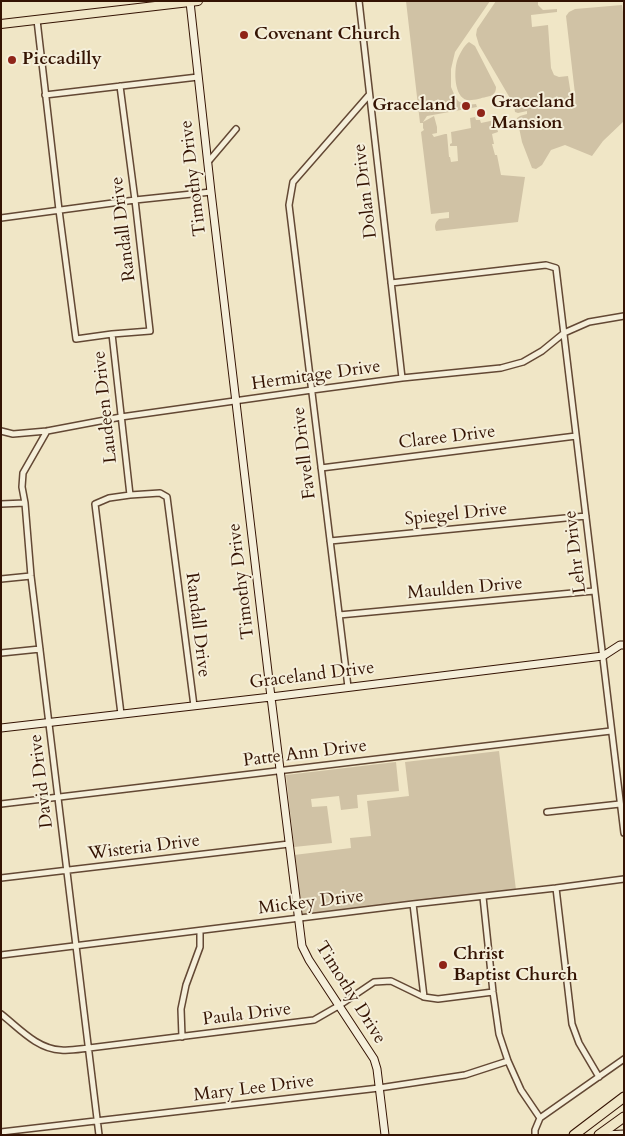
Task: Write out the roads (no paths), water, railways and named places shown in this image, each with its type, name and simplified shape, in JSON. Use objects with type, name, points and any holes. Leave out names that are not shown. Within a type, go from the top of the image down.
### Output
[{"type":"highway","points":[[574,1135],[624,1097]]},
{"type":"highway","points":[[599,1135],[624,1116]]},
{"type":"main road","points":[[1,24],[137,5],[194,2]]},
{"type":"street","name":"Dolan Drive","points":[[359,1],[402,378]]},
{"type":"street","name":"Timothy Drive","points":[[194,2],[198,77],[211,192],[302,946],[309,960],[374,1059],[385,1135]]},
{"type":"street","name":"Laudeen Drive","points":[[37,20],[76,339],[112,334],[130,495]]},
{"type":"street","points":[[45,94],[198,77]]},
{"type":"street","name":"Randall Drive","points":[[112,334],[150,331],[120,86]]},
{"type":"street","name":"Favell Drive","points":[[348,687],[289,205],[293,182],[369,95]]},
{"type":"street","points":[[208,162],[236,129]]},
{"type":"street","points":[[1,218],[211,192]]},
{"type":"street","name":"Lehr Drive","points":[[391,283],[546,265],[556,268],[624,833]]},
{"type":"street","name":"Hermitage Drive","points":[[1,431],[13,434],[47,431],[121,417],[312,390],[402,378],[501,368],[523,362],[542,351],[564,333],[589,322],[624,316]]},
{"type":"street","name":"David Drive","points":[[47,431],[23,472],[22,487],[31,576],[99,1135]]},
{"type":"street","name":"Claree Drive","points":[[320,468],[576,436]]},
{"type":"street","name":"Randall Drive","points":[[130,495],[160,493],[167,497],[194,706]]},
{"type":"street","points":[[121,714],[95,504],[109,498],[130,495]]},
{"type":"street","points":[[1,504],[25,503]]},
{"type":"street","name":"Spiegel Drive","points":[[330,541],[586,516]]},
{"type":"street","points":[[1,579],[31,576]]},
{"type":"street","name":"Maulden Drive","points":[[339,615],[594,591]]},
{"type":"street","name":"Graceland Drive","points":[[1,728],[603,656],[620,645],[624,645]]},
{"type":"street","points":[[1,653],[40,649]]},
{"type":"street","name":"Patte Ann Drive","points":[[1,804],[611,731]]},
{"type":"street","points":[[547,812],[620,804]]},
{"type":"street","name":"Wisteria Drive","points":[[1,878],[289,844]]},
{"type":"street","name":"Mickey Drive","points":[[1,955],[624,879]]},
{"type":"street","points":[[556,888],[572,1024],[579,1043],[599,1077]]},
{"type":"street","points":[[483,897],[499,1034],[521,1090],[540,1118]]},
{"type":"street","points":[[414,904],[424,997]]},
{"type":"street","points":[[182,1037],[181,1009],[186,985],[200,947],[200,931]]},
{"type":"street","name":"Paula Drive","points":[[1,1014],[35,1042],[60,1050],[314,1020],[374,982],[391,981],[424,997],[438,999],[493,992]]},
{"type":"street","points":[[535,1135],[540,1118],[624,1059]]},
{"type":"street","name":"Mary Lee Drive","points":[[1,1132],[379,1088],[465,1076],[508,1061]]},
{"type":"street","points":[[604,1135],[624,1134]]},
{"type":"place","name":"Covenant Church","points":[[244,35]]},
{"type":"place","name":"Piccadilly","points":[[12,60]]},
{"type":"place","name":"Graceland","points":[[466,106]]},
{"type":"place","name":"Graceland Mansion","points":[[481,113]]},
{"type":"place","name":"Christ Baptist Church","points":[[443,965]]}]
